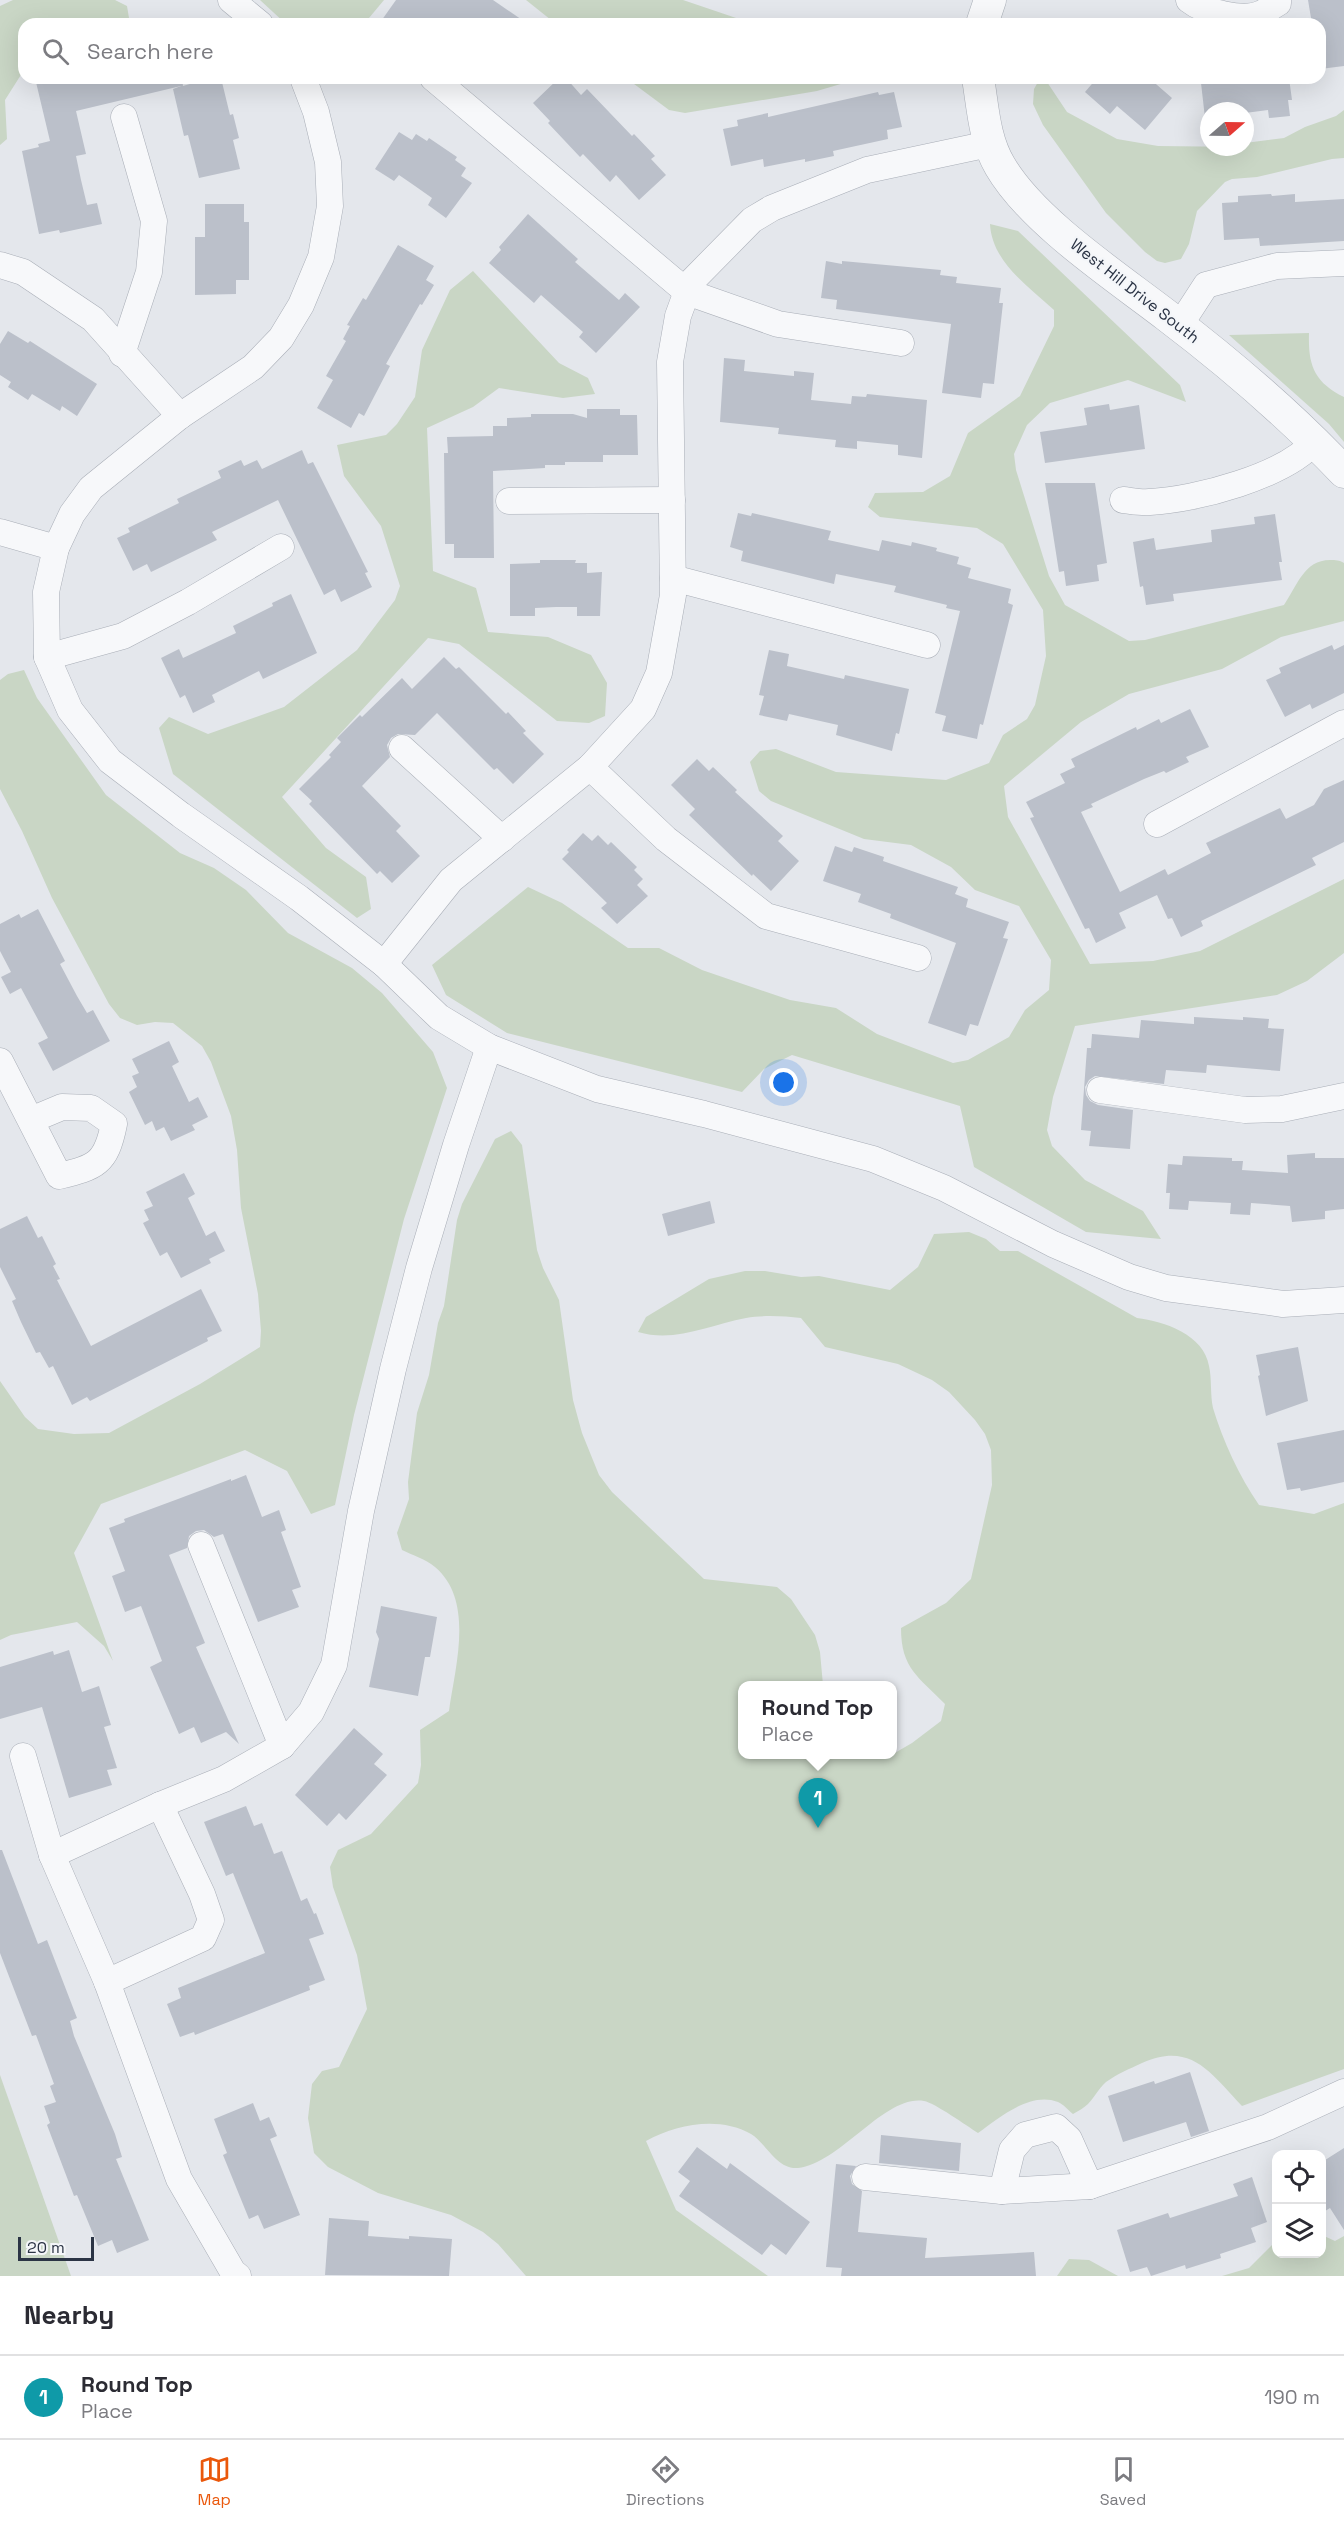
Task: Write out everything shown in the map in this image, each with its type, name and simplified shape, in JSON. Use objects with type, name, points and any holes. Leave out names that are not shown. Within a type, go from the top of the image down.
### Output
[{"type":"street","points":[[231,0],[253,18]]},
{"type":"street","points":[[984,18],[990,0]]},
{"type":"street","points":[[1189,0],[1199,8],[1223,15],[1260,15],[1278,3],[1278,0]]},
{"type":"street","points":[[305,84],[316,112],[328,162],[330,206],[321,257],[301,305],[281,338],[253,367],[180,416],[91,488],[72,514],[57,548],[46,592],[48,657],[70,710],[110,761],[181,815],[299,898],[384,964],[439,1017],[489,1047],[597,1089],[873,1159],[944,1188],[1053,1244],[1129,1277],[1166,1288],[1283,1304],[1344,1300]]},
{"type":"street","points":[[440,84],[687,292],[778,324],[901,343]]},
{"type":"street","name":"West Hill Drive South","points":[[979,84],[989,144],[1001,168],[1025,201],[1077,246],[1180,325],[1315,441],[1344,472]]},
{"type":"street","points":[[122,354],[149,272],[154,221],[124,117]]},
{"type":"street","points":[[384,964],[451,880],[590,767],[643,709],[659,673],[673,595],[670,362],[678,316],[690,283],[752,220],[772,208],[867,170],[989,144]]},
{"type":"street","points":[[1180,325],[1206,285],[1277,266],[1344,263]]},
{"type":"street","points":[[0,265],[23,272],[93,319],[180,416]]},
{"type":"street","points":[[1123,500],[1148,502],[1182,498],[1265,475],[1306,452],[1315,441]]},
{"type":"street","points":[[509,501],[672,500]]},
{"type":"street","points":[[0,532],[57,548]]},
{"type":"street","points":[[48,657],[123,636],[188,602],[281,548]]},
{"type":"street","points":[[673,578],[927,645]]},
{"type":"street","points":[[1157,824],[1344,723]]},
{"type":"street","points":[[402,748],[502,839]]},
{"type":"street","points":[[590,767],[666,839],[766,916],[918,958]]},
{"type":"street","points":[[52,1855],[160,1805],[224,1779],[282,1746],[310,1712],[334,1665],[361,1511],[393,1369],[429,1234],[489,1047]]},
{"type":"street","points":[[0,1061],[31,1120]]},
{"type":"street","points":[[1100,1090],[1245,1110],[1282,1109],[1344,1096]]},
{"type":"street","points":[[201,1545],[282,1746]]},
{"type":"street","points":[[23,1756],[52,1855],[107,1982],[179,2179],[233,2272],[238,2276]]},
{"type":"street","points":[[107,1982],[203,1938],[211,1920],[202,1894],[160,1805]]},
{"type":"street","points":[[865,2177],[1002,2191],[1090,2186],[1268,2127],[1344,2092]]},
{"type":"street","points":[[1002,2191],[1012,2150],[1025,2135],[1056,2127],[1069,2139],[1090,2186]]},
{"type":"green space","points":[[13,0],[115,0],[127,6],[129,18],[18,18],[18,79],[5,100],[7,139],[0,145],[0,6]]},
{"type":"green space","points":[[260,0],[384,0],[369,18],[280,18]]},
{"type":"green space","points":[[526,0],[683,0],[736,18],[548,18]]},
{"type":"green space","points":[[634,84],[841,84],[817,91],[685,113],[669,110]]},
{"type":"green space","points":[[1037,84],[1048,84],[1067,112],[1117,139],[1158,146],[1200,146],[1200,156],[1254,156],[1254,142],[1284,138],[1305,127],[1336,116],[1344,110],[1344,158],[1225,182],[1197,211],[1189,244],[1181,259],[1165,263],[1157,261],[1145,252],[1106,213],[1043,125],[1033,104],[1034,89]]},
{"type":"green space","points":[[990,224],[1018,231],[1180,385],[1186,402],[1128,380],[1050,403],[1027,425],[1014,454],[1016,470],[1049,576],[1065,605],[1129,641],[1145,640],[1284,605],[1302,575],[1314,564],[1330,560],[1344,563],[1344,621],[1281,637],[1222,669],[1129,694],[1081,722],[1004,786],[1008,817],[1090,964],[1153,961],[1200,951],[1344,879],[1344,953],[1307,981],[1277,995],[1075,1026],[1053,1097],[1047,1130],[1052,1146],[1085,1180],[1143,1211],[1161,1239],[1086,1232],[974,1167],[960,1106],[792,1055],[764,1069],[742,1092],[507,1033],[446,995],[432,965],[528,887],[562,903],[628,948],[659,948],[702,970],[790,1000],[836,1008],[877,1034],[953,1063],[968,1060],[1009,1037],[1025,1010],[1049,990],[1051,960],[1019,906],[975,890],[951,867],[911,845],[864,839],[771,801],[759,791],[750,762],[760,751],[776,749],[836,772],[946,780],[989,763],[1003,735],[1027,719],[1035,705],[1046,656],[1043,610],[1003,544],[977,528],[880,517],[868,507],[875,493],[923,492],[950,476],[968,433],[1020,396],[1054,326],[1054,310],[1004,262],[992,238]]},
{"type":"green space","points":[[473,271],[559,363],[588,378],[595,394],[563,398],[499,388],[473,407],[427,428],[433,571],[476,588],[488,632],[548,637],[591,655],[607,683],[605,716],[589,723],[557,721],[459,644],[428,638],[282,797],[326,848],[366,877],[371,909],[357,918],[173,774],[159,728],[169,717],[208,734],[284,707],[357,650],[395,600],[400,586],[381,526],[344,476],[337,445],[386,435],[397,424],[415,397],[422,350],[450,290]]},
{"type":"green space","points":[[1309,333],[1310,354],[1319,379],[1344,397],[1344,442],[1329,424],[1229,335]]},
{"type":"green space","points":[[24,670],[37,698],[106,795],[180,853],[214,868],[246,890],[288,933],[352,968],[382,993],[433,1052],[447,1088],[404,1219],[354,1415],[335,1505],[311,1514],[287,1471],[245,1450],[101,1504],[74,1553],[113,1661],[104,1646],[77,1622],[11,1635],[0,1640],[0,1381],[25,1417],[38,1429],[74,1434],[109,1433],[200,1384],[260,1347],[258,1294],[241,1208],[237,1150],[231,1116],[211,1062],[202,1046],[173,1023],[155,1022],[137,1025],[120,1018],[109,1004],[52,898],[0,789],[0,680],[8,674]]},
{"type":"green space","points":[[511,1131],[522,1145],[537,1250],[559,1300],[573,1400],[582,1433],[599,1475],[612,1492],[704,1579],[777,1587],[791,1599],[815,1635],[820,1652],[823,1681],[738,1681],[738,1759],[897,1759],[897,1752],[941,1721],[945,1704],[920,1679],[908,1663],[904,1653],[901,1628],[946,1603],[971,1579],[992,1485],[991,1450],[985,1434],[975,1420],[949,1392],[932,1380],[898,1364],[825,1347],[801,1318],[753,1317],[679,1334],[652,1335],[638,1332],[646,1317],[709,1279],[745,1271],[765,1271],[801,1277],[819,1276],[890,1290],[918,1267],[934,1234],[969,1232],[986,1239],[1000,1251],[1018,1251],[1137,1318],[1170,1326],[1191,1338],[1206,1355],[1210,1371],[1213,1408],[1238,1470],[1259,1505],[1314,1514],[1344,1503],[1344,2069],[1242,2106],[1199,2064],[1187,2058],[1159,2057],[1110,2079],[1088,2104],[1073,2114],[1058,2102],[1037,2100],[1015,2108],[978,2133],[929,2103],[909,2102],[878,2118],[830,2154],[814,2163],[798,2168],[784,2165],[751,2134],[725,2125],[698,2124],[671,2130],[646,2141],[676,2210],[768,2276],[526,2276],[498,2244],[483,2232],[451,2215],[378,2193],[328,2167],[314,2153],[308,2118],[312,2084],[322,2071],[339,2067],[367,2009],[357,1955],[333,1887],[330,1867],[338,1850],[371,1834],[418,1783],[421,1765],[420,1730],[449,1711],[458,1655],[459,1616],[455,1598],[447,1581],[435,1567],[402,1550],[397,1533],[409,1499],[408,1482],[417,1413],[429,1375],[438,1323],[444,1306],[457,1220],[462,1204],[495,1139]]},
{"type":"green space","points":[[0,2075],[71,2276],[0,2276]]},
{"type":"green space","points":[[1344,2236],[1344,2276],[1222,2276],[1249,2268],[1272,2245],[1272,2258],[1326,2258],[1326,2237],[1335,2241]]},
{"type":"green space","points":[[1069,2259],[1089,2260],[1118,2276],[1057,2276]]},
{"type":"building","points":[[396,0],[493,0],[519,18],[383,18]]},
{"type":"building","points":[[1308,0],[1344,0],[1344,66],[1326,68],[1326,18],[1311,18]]},
{"type":"building","points":[[36,84],[183,84],[183,86],[222,84],[230,115],[233,114],[239,138],[233,140],[240,169],[199,178],[188,135],[184,136],[173,89],[181,86],[76,111],[86,154],[76,156],[81,180],[87,205],[97,203],[102,224],[60,233],[59,230],[39,234],[22,151],[39,147],[38,144],[50,141]]},
{"type":"building","points":[[553,84],[571,84],[581,95],[587,89],[632,136],[634,134],[655,156],[651,159],[666,175],[639,200],[616,175],[610,182],[583,154],[580,157],[548,123],[550,121],[533,103]]},
{"type":"building","points":[[1092,84],[1156,84],[1172,98],[1145,130],[1117,106],[1110,114],[1085,92]]},
{"type":"building","points":[[1201,84],[1290,84],[1292,100],[1288,100],[1290,116],[1269,118],[1268,110],[1254,112],[1254,102],[1203,102]]},
{"type":"building","points":[[878,92],[879,95],[894,92],[902,127],[887,130],[888,139],[833,151],[834,156],[805,162],[805,159],[764,167],[763,159],[731,166],[723,129],[738,126],[737,120],[768,113],[768,117]]},
{"type":"building","points":[[399,132],[412,140],[416,134],[427,141],[429,138],[457,157],[455,160],[466,168],[461,176],[472,183],[446,218],[428,205],[432,198],[415,186],[399,175],[394,181],[375,169]]},
{"type":"building","points":[[1271,194],[1272,196],[1295,194],[1295,202],[1344,199],[1344,241],[1260,246],[1259,238],[1224,240],[1222,203],[1238,202],[1238,196]]},
{"type":"building","points":[[205,204],[244,204],[244,222],[249,222],[249,280],[236,280],[236,294],[195,295],[195,237],[205,237]]},
{"type":"building","points":[[528,214],[578,259],[575,262],[619,300],[625,293],[640,307],[596,353],[579,337],[583,332],[541,295],[534,303],[489,263],[501,250],[499,247]]},
{"type":"building","points":[[398,245],[434,266],[426,280],[434,285],[422,305],[420,304],[386,364],[390,366],[364,416],[359,413],[351,428],[317,408],[333,380],[326,376],[346,341],[343,339],[350,326],[347,325],[363,298],[366,300]]},
{"type":"building","points":[[826,261],[941,270],[940,275],[957,277],[956,283],[1001,288],[999,303],[1003,303],[994,384],[983,383],[981,398],[942,393],[951,324],[836,309],[837,300],[821,298]]},
{"type":"building","points":[[8,331],[28,343],[30,341],[97,384],[77,416],[62,406],[60,411],[32,394],[28,400],[8,387],[11,382],[0,375],[0,344]]},
{"type":"building","points":[[724,358],[745,360],[744,371],[794,376],[794,371],[814,373],[811,400],[851,404],[852,396],[866,397],[867,394],[927,400],[922,458],[898,455],[898,445],[857,441],[857,449],[835,447],[836,440],[778,434],[779,428],[720,422]]},
{"type":"building","points":[[1109,404],[1110,410],[1139,405],[1145,449],[1045,463],[1040,432],[1087,425],[1084,408]]},
{"type":"building","points":[[587,409],[620,409],[620,415],[637,415],[638,455],[603,455],[603,462],[565,462],[565,465],[545,465],[545,468],[493,471],[494,558],[454,558],[454,544],[445,544],[444,453],[448,453],[447,437],[493,436],[493,426],[507,426],[507,418],[531,417],[531,414],[573,414],[587,418]]},
{"type":"building","points":[[302,450],[308,464],[313,462],[368,572],[365,573],[372,587],[341,602],[335,589],[324,595],[278,500],[212,532],[217,540],[151,572],[147,564],[133,571],[117,538],[130,532],[128,528],[179,503],[177,499],[221,478],[218,471],[241,460],[244,466],[257,460],[262,469]]},
{"type":"building","points":[[1045,483],[1095,483],[1107,563],[1097,565],[1099,581],[1066,586],[1064,571],[1059,572]]},
{"type":"building","points":[[738,513],[751,516],[752,513],[831,531],[828,540],[879,551],[882,540],[911,546],[912,542],[937,548],[936,551],[959,557],[957,564],[971,568],[968,578],[1011,589],[1008,603],[1013,605],[983,725],[980,724],[977,739],[942,731],[946,716],[935,713],[960,611],[946,608],[947,605],[894,592],[896,586],[836,574],[834,584],[741,561],[743,551],[730,547]]},
{"type":"building","points":[[1275,514],[1282,562],[1279,562],[1282,580],[1173,594],[1174,601],[1146,605],[1143,586],[1140,587],[1133,542],[1154,538],[1156,550],[1212,542],[1211,530],[1255,524],[1254,517]]},
{"type":"building","points":[[540,560],[576,560],[575,563],[587,563],[587,573],[602,572],[600,616],[577,616],[577,607],[556,607],[535,608],[535,616],[510,616],[510,564],[540,563]]},
{"type":"building","points":[[291,594],[317,653],[263,679],[259,671],[212,695],[215,702],[193,713],[185,695],[180,698],[161,658],[179,649],[183,658],[236,633],[233,626],[273,606],[272,603]]},
{"type":"building","points":[[1332,645],[1334,650],[1344,645],[1344,693],[1312,709],[1310,704],[1285,717],[1266,680],[1281,673],[1279,668]]},
{"type":"building","points":[[769,650],[789,654],[787,666],[844,679],[845,675],[909,689],[899,734],[896,733],[892,751],[836,735],[838,725],[789,714],[787,721],[759,715],[764,696],[759,695]]},
{"type":"building","points":[[444,657],[456,669],[459,667],[506,714],[508,712],[526,731],[523,733],[544,754],[513,784],[497,768],[494,770],[437,713],[415,735],[398,734],[391,738],[387,745],[390,757],[362,786],[401,826],[396,831],[420,856],[392,883],[380,871],[377,874],[309,804],[312,801],[299,789],[331,757],[329,755],[341,742],[337,738],[360,715],[362,717],[402,678],[412,689]]},
{"type":"building","points":[[1190,709],[1209,747],[1186,757],[1189,762],[1166,773],[1164,771],[1144,779],[1091,804],[1093,807],[1081,812],[1120,892],[1165,869],[1168,875],[1211,853],[1206,843],[1280,808],[1286,819],[1314,805],[1324,789],[1344,780],[1344,842],[1312,858],[1316,865],[1201,921],[1203,926],[1181,937],[1172,918],[1168,919],[1157,895],[1119,913],[1126,928],[1096,943],[1089,928],[1085,929],[1030,818],[1034,817],[1026,802],[1065,783],[1060,774],[1075,767],[1071,759],[1136,727],[1137,730],[1159,719],[1161,723]]},
{"type":"building","points":[[697,759],[709,771],[713,767],[737,790],[735,792],[783,836],[778,841],[799,861],[771,891],[753,874],[752,876],[689,815],[695,809],[671,785]]},
{"type":"building","points":[[583,833],[592,841],[598,835],[608,845],[611,842],[637,867],[634,870],[643,879],[637,885],[648,896],[617,924],[601,908],[607,903],[562,859]]},
{"type":"building","points":[[835,846],[852,852],[854,847],[884,857],[883,861],[958,887],[955,894],[968,899],[966,907],[1009,922],[1003,938],[1008,939],[978,1026],[970,1024],[966,1036],[928,1023],[956,943],[890,918],[891,914],[858,902],[861,894],[823,881]]},
{"type":"building","points":[[38,909],[65,961],[60,964],[77,996],[87,1013],[93,1010],[110,1041],[53,1071],[38,1043],[48,1038],[21,988],[10,994],[1,977],[11,972],[0,951],[0,924],[19,914],[21,918]]},
{"type":"building","points":[[1194,1017],[1269,1019],[1268,1028],[1284,1029],[1280,1071],[1207,1065],[1206,1073],[1166,1070],[1164,1084],[1095,1076],[1085,1087],[1090,1101],[1098,1105],[1133,1110],[1130,1149],[1089,1146],[1091,1131],[1081,1130],[1087,1048],[1091,1048],[1092,1034],[1139,1038],[1141,1020],[1194,1024]]},
{"type":"building","points":[[169,1041],[179,1062],[172,1066],[189,1102],[198,1097],[208,1117],[192,1125],[195,1130],[171,1141],[164,1127],[156,1131],[152,1121],[145,1125],[129,1092],[137,1087],[132,1076],[139,1073],[132,1059]]},
{"type":"building","points":[[1315,1153],[1315,1158],[1344,1158],[1344,1209],[1325,1211],[1325,1219],[1292,1222],[1290,1206],[1251,1203],[1250,1215],[1230,1214],[1231,1203],[1189,1201],[1188,1210],[1169,1209],[1170,1193],[1166,1193],[1168,1164],[1182,1165],[1183,1156],[1232,1158],[1232,1161],[1243,1161],[1242,1170],[1288,1173],[1287,1155]]},
{"type":"building","points":[[184,1173],[195,1194],[188,1198],[206,1236],[215,1231],[225,1251],[209,1259],[211,1263],[181,1278],[167,1252],[160,1256],[143,1223],[149,1220],[144,1210],[153,1206],[146,1192]]},
{"type":"building","points":[[710,1201],[715,1223],[668,1236],[662,1214]]},
{"type":"building","points":[[27,1216],[38,1238],[42,1236],[56,1264],[53,1266],[60,1279],[57,1280],[91,1346],[201,1289],[222,1331],[207,1338],[208,1341],[90,1401],[87,1397],[72,1405],[53,1366],[49,1368],[40,1352],[36,1353],[12,1301],[16,1299],[0,1267],[0,1229]]},
{"type":"building","points":[[1298,1347],[1308,1401],[1266,1416],[1256,1355]]},
{"type":"building","points":[[1344,1430],[1344,1482],[1301,1491],[1300,1488],[1287,1490],[1277,1443]]},
{"type":"building","points":[[246,1475],[262,1517],[279,1510],[286,1530],[281,1532],[301,1587],[292,1590],[299,1607],[258,1622],[223,1534],[214,1537],[204,1530],[196,1531],[189,1536],[187,1548],[169,1555],[205,1643],[196,1647],[239,1744],[226,1732],[201,1743],[194,1727],[179,1734],[150,1667],[162,1661],[141,1606],[125,1612],[112,1576],[125,1571],[109,1528],[125,1522],[124,1519]]},
{"type":"building","points":[[381,1606],[437,1617],[430,1657],[425,1657],[418,1696],[369,1687],[379,1639],[376,1632]]},
{"type":"building","points":[[69,1650],[82,1692],[99,1686],[111,1725],[104,1727],[117,1768],[107,1770],[112,1785],[69,1798],[42,1707],[0,1719],[0,1667],[53,1651],[54,1655]]},
{"type":"building","points":[[354,1728],[383,1754],[374,1764],[387,1775],[346,1820],[339,1813],[327,1826],[295,1795]]},
{"type":"building","points":[[246,1806],[254,1826],[262,1823],[274,1854],[282,1851],[301,1901],[307,1898],[314,1914],[316,1913],[324,1934],[309,1939],[325,1980],[309,1986],[310,1990],[195,2035],[194,2032],[180,2037],[167,2004],[181,1998],[178,1988],[265,1953],[233,1873],[226,1876],[204,1822]]},
{"type":"building","points":[[0,1850],[2,1850],[38,1944],[47,1940],[77,2018],[70,2021],[74,2036],[115,2134],[122,2157],[116,2159],[149,2240],[117,2253],[112,2240],[98,2246],[77,2195],[74,2196],[47,2125],[50,2123],[44,2106],[56,2102],[50,2086],[54,2084],[36,2035],[32,2036],[0,1953]]},
{"type":"building","points":[[1190,2072],[1209,2131],[1191,2137],[1186,2122],[1123,2142],[1108,2096]]},
{"type":"building","points":[[253,2103],[260,2121],[269,2117],[277,2136],[270,2139],[300,2215],[264,2229],[258,2215],[249,2219],[223,2155],[227,2153],[214,2119]]},
{"type":"building","points":[[881,2135],[961,2143],[959,2171],[879,2163]]},
{"type":"building","points":[[697,2147],[727,2169],[730,2163],[810,2222],[786,2255],[771,2244],[762,2255],[679,2196],[690,2181],[678,2172]]},
{"type":"building","points":[[1344,2148],[1344,2230],[1330,2208],[1326,2210],[1326,2159]]},
{"type":"building","points":[[836,2164],[856,2166],[850,2176],[852,2184],[862,2191],[858,2232],[927,2238],[925,2258],[1034,2252],[1036,2276],[841,2276],[842,2268],[826,2267]]},
{"type":"building","points":[[1252,2177],[1267,2222],[1251,2228],[1256,2242],[1220,2254],[1221,2258],[1186,2269],[1185,2265],[1151,2276],[1147,2267],[1130,2272],[1117,2230],[1168,2213],[1170,2218],[1238,2196],[1233,2184]]},
{"type":"building","points":[[329,2218],[369,2221],[368,2236],[452,2239],[449,2276],[325,2275]]},
{"type":"place","name":"Round Top","points":[[818,1828]]}]
